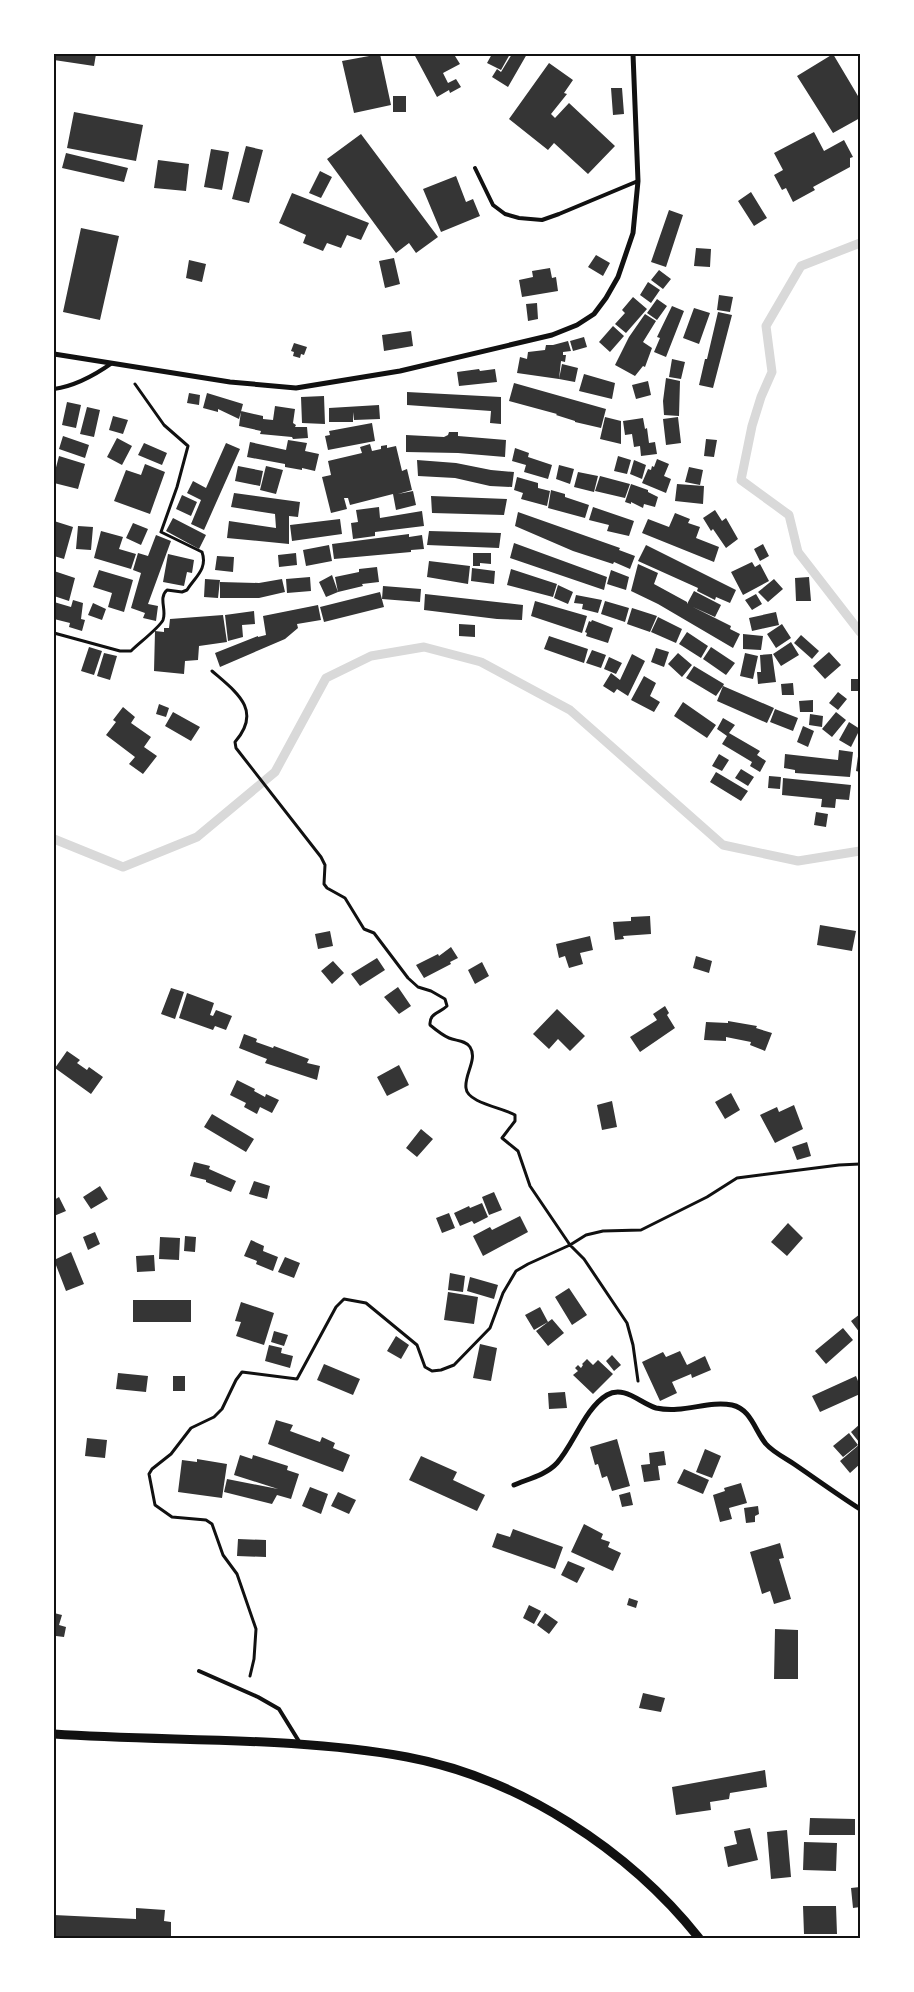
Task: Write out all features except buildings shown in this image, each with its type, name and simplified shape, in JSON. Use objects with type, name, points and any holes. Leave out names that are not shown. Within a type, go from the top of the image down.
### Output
[{"type":"street","points":[[54,354],[230,382],[296,388],[400,371],[552,335],[577,325],[594,314],[606,298],[618,277],[633,233],[638,181],[632,54]]},
{"type":"street","points":[[514,1485],[544,1473],[557,1463],[593,1408],[607,1395],[623,1393],[655,1407],[665,1409],[683,1410],[714,1404],[732,1405],[746,1412],[766,1444],[860,1509]]},
{"type":"street","points":[[54,1734],[355,1749],[408,1758],[468,1774],[518,1794],[584,1833],[625,1863],[662,1897],[700,1938]]},
{"type":"lane","points":[[475,168],[493,205],[505,214],[519,218],[542,220],[638,181]]},
{"type":"lane","points":[[54,389],[66,387],[99,372],[112,363]]},
{"type":"lane","points":[[199,1671],[279,1709],[301,1745]]},
{"type":"path","points":[[54,633],[120,651],[131,651],[160,626],[165,613],[162,596],[164,592],[167,590],[182,592],[187,590],[204,566],[202,552],[161,532],[177,487],[188,446],[164,426],[135,383],[123,376],[112,363]]},
{"type":"path","points":[[212,671],[240,697],[245,706],[246,725],[242,734],[235,742],[236,748],[321,857],[325,865],[324,884],[327,888],[346,898],[364,929],[374,933],[408,978],[418,987],[431,991],[445,999],[447,1006],[433,1014],[429,1021],[430,1025],[450,1038],[468,1044],[472,1049],[472,1058],[465,1087],[468,1094],[482,1103],[515,1115],[515,1121],[502,1138],[518,1151],[530,1186],[570,1245],[584,1259],[627,1324],[633,1345],[638,1384],[637,1399]]},
{"type":"path","points":[[238,1689],[250,1677],[254,1659],[256,1629],[237,1574],[223,1555],[212,1524],[206,1520],[172,1517],[155,1505],[149,1474],[152,1469],[172,1454],[191,1428],[214,1417],[222,1408],[242,1372],[297,1379],[336,1307],[344,1299],[366,1302],[417,1346],[426,1367],[432,1371],[454,1366],[490,1328],[503,1293],[516,1272],[586,1235],[603,1231],[641,1230],[708,1197],[737,1178],[860,1164]]},
{"type":"waterway","points":[[860,243],[801,266],[766,326],[772,372],[761,397],[752,426],[741,480],[789,515],[798,552],[860,632]]},
{"type":"waterway","points":[[54,839],[123,867],[197,837],[275,772],[326,678],[371,656],[424,647],[481,662],[570,710],[723,845],[798,861],[860,851]]}]
